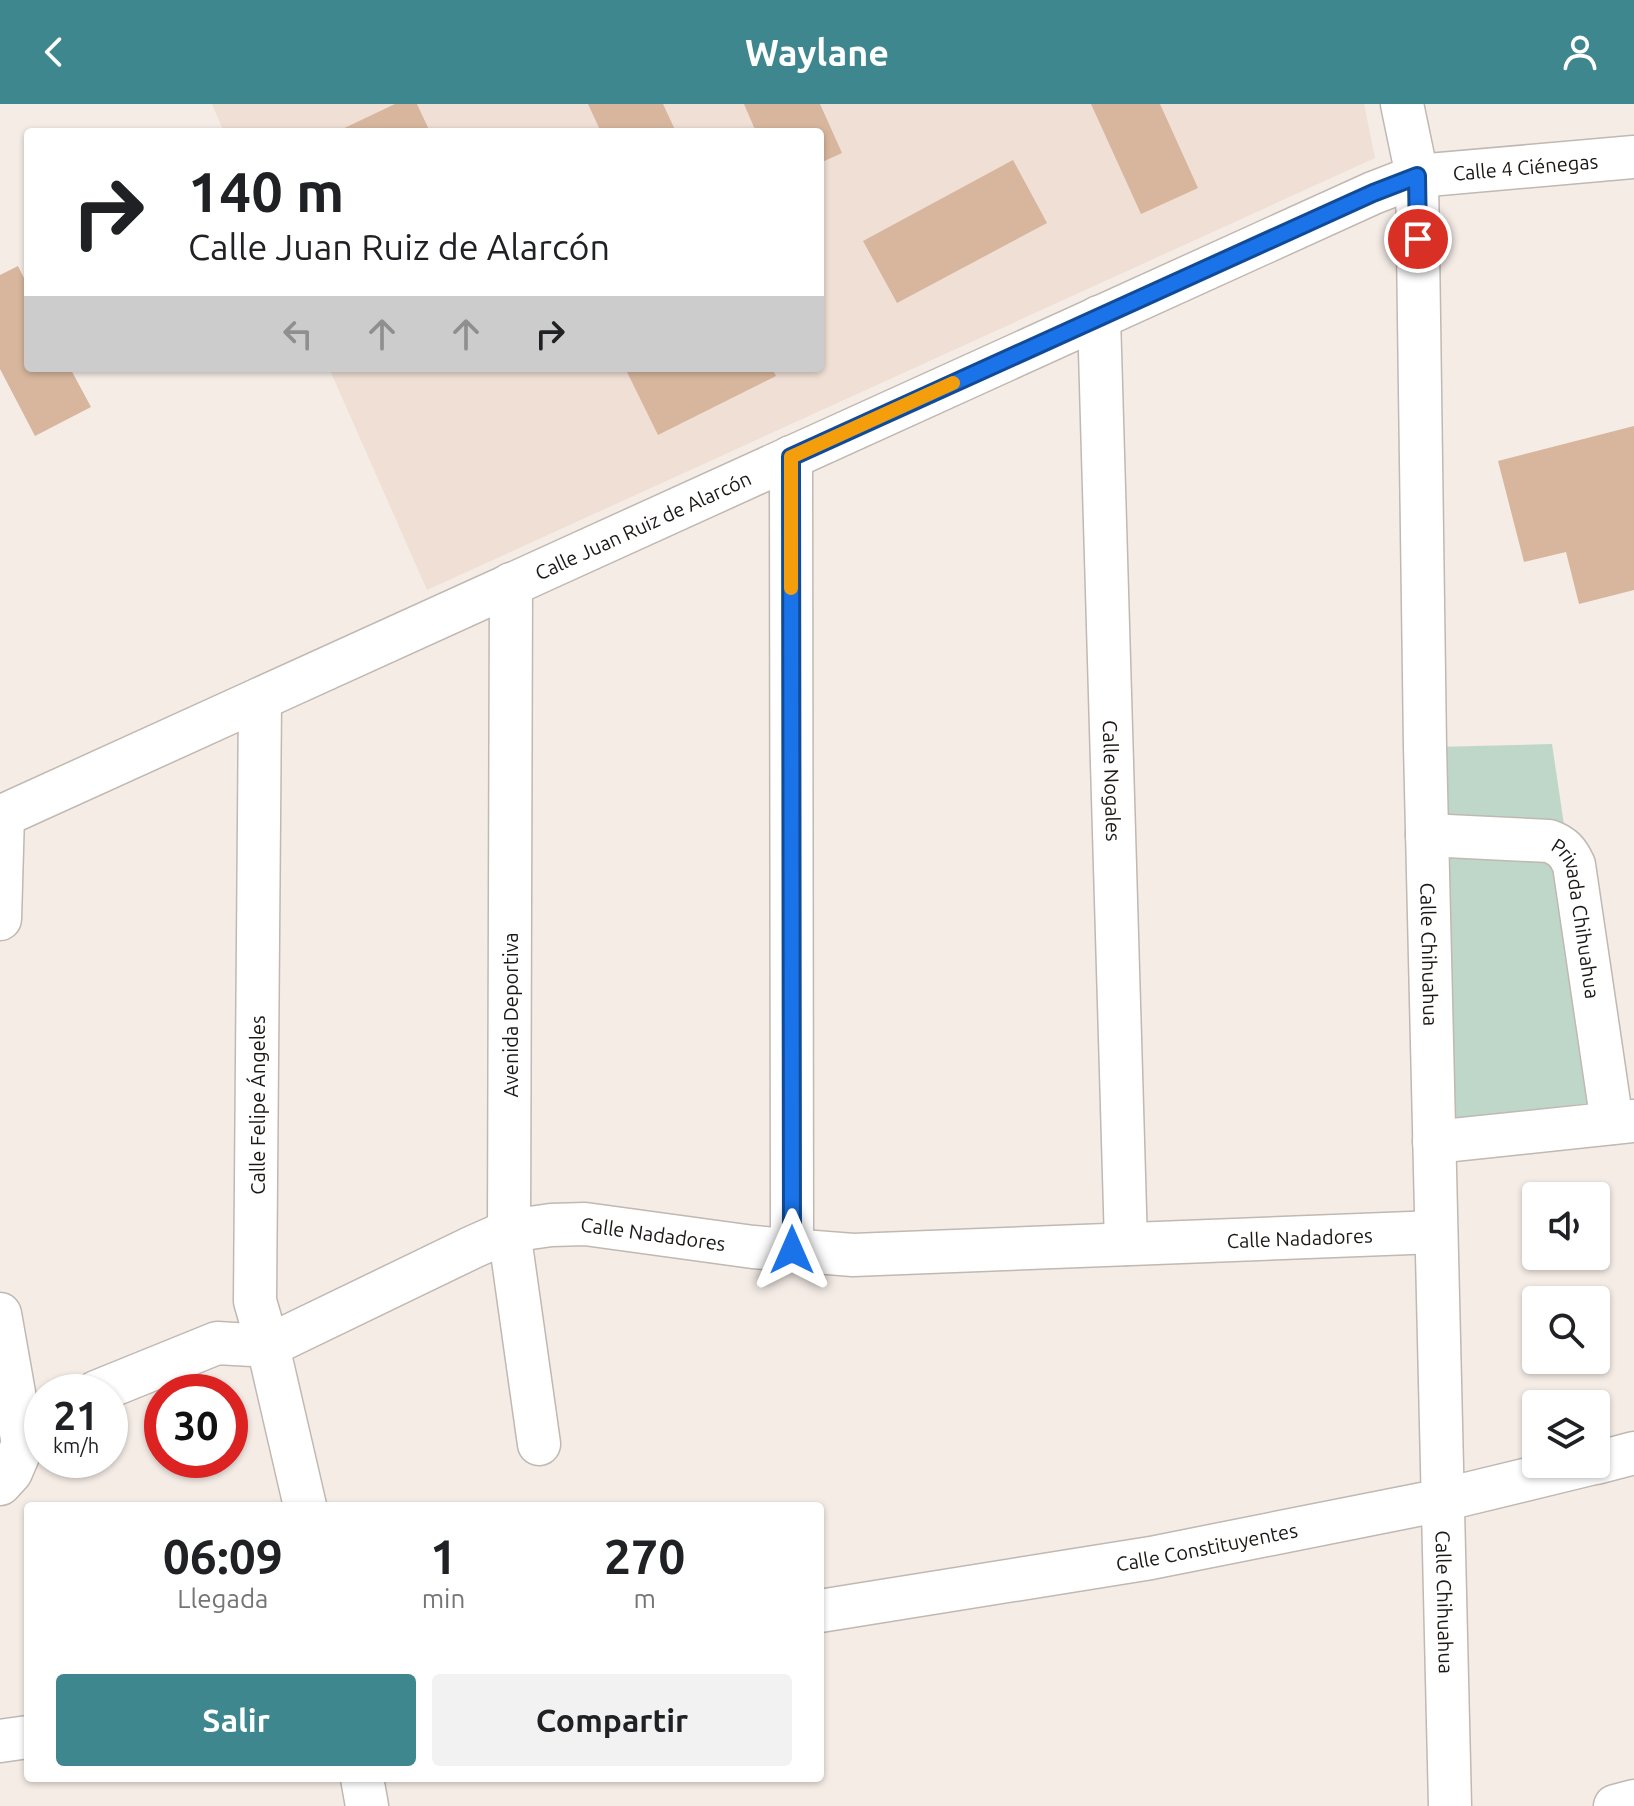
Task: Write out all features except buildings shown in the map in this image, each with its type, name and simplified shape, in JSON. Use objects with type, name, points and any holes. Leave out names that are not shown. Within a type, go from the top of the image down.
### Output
[{"type":"street","name":"Calle Chihuahua","points":[[1402,104],[1417,176],[1427,835],[1450,1806]]},
{"type":"street","name":"Calle 4 Ciénegas","points":[[1417,176],[1634,157]]},
{"type":"street","name":"Calle Juan Ruiz de Alarcón","points":[[1,816],[1373,193],[1417,176]]},
{"type":"street","name":"Calle Nogales","points":[[1099,317],[1126,1244]]},
{"type":"street","points":[[791,457],[792,1250]]},
{"type":"street","name":"Avenida Deportiva","points":[[511,584],[509,1231],[539,1444]]},
{"type":"street","name":"Calle Felipe Ángeles","points":[[260,699],[255,1301],[304,1502]]},
{"type":"street","points":[[0,919],[1,816]]},
{"type":"street","name":"Privada Chihuahua","points":[[1427,835],[1549,841],[1561,845],[1569,854],[1574,865],[1623,1122]]},
{"type":"street","points":[[1434,1142],[1623,1122]]},
{"type":"street","name":"Calle Nadadores","points":[[128,1379],[217,1343],[268,1346],[509,1231],[551,1225],[585,1224],[753,1247],[853,1255],[1436,1232]]},
{"type":"street","points":[[0,1314],[24,1395]]},
{"type":"street","points":[[0,1484],[11,1472],[24,1441]]},
{"type":"street","name":"Calle Constituyentes","points":[[1610,1459],[1634,1453]]},
{"type":"street","name":"Calle Constituyentes","points":[[824,1610],[1151,1558],[1442,1500],[1532,1478]]},
{"type":"street","points":[[0,1741],[24,1738]]},
{"type":"street","points":[[363,1782],[367,1806]]},
{"type":"street","points":[[1615,1806],[1634,1801]]},
{"type":"shaded area","points":[[212,104],[1364,104],[1375,158],[427,590],[331,372],[824,372],[824,128],[222,128]]},
{"type":"green space","points":[[1552,744],[1605,1101],[1444,1121],[1435,747]]},
{"type":"slow traffic","points":[[791,588],[791,457],[953,383]]},
{"type":"route","points":[[792,1250],[791,457],[1373,193],[1417,176],[1418,239]]}]
